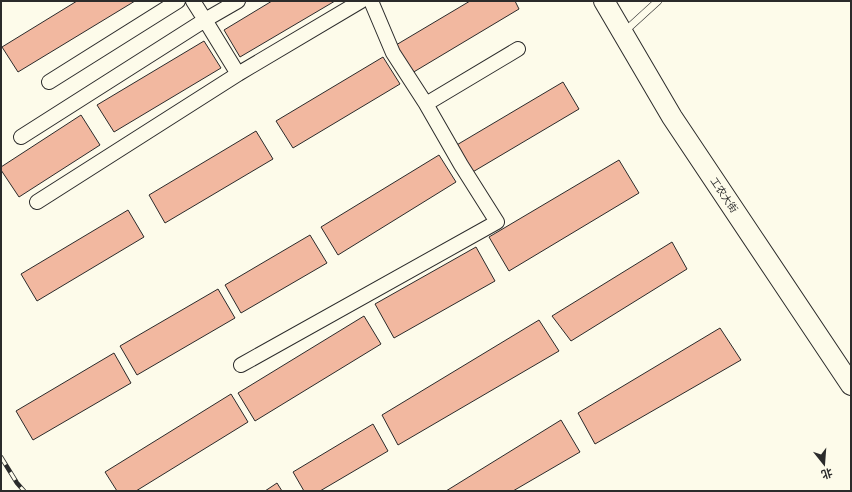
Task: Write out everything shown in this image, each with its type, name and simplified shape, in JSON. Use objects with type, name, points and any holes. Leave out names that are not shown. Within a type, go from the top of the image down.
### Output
[{"type":"main road","name":"工农大街","points":[[604,1],[672,117],[851,385]]},
{"type":"street","points":[[49,82],[178,1]]},
{"type":"street","points":[[193,1],[238,74]]},
{"type":"street","points":[[21,137],[204,20],[238,1]]},
{"type":"street","points":[[37,202],[238,74],[361,1]]},
{"type":"street","points":[[242,365],[497,222],[461,165],[426,104],[393,53],[370,1]]},
{"type":"street","points":[[426,104],[518,48]]},
{"type":"lane","points":[[623,33],[658,1]]},
{"type":"building","points":[[77,1],[135,1],[18,72],[2,47]]},
{"type":"building","points":[[272,1],[335,1],[240,57],[224,30]]},
{"type":"building","points":[[470,1],[515,1],[519,9],[412,73],[396,45]]},
{"type":"building","points":[[204,41],[221,68],[114,132],[97,105]]},
{"type":"building","points":[[383,57],[400,84],[293,148],[276,121]]},
{"type":"building","points":[[563,82],[579,109],[471,173],[455,146]]},
{"type":"building","points":[[81,115],[100,145],[19,197],[1,170],[1,167]]},
{"type":"building","points":[[256,131],[273,159],[165,223],[149,195]]},
{"type":"building","points":[[439,155],[456,182],[338,255],[321,227]]},
{"type":"building","points":[[619,160],[639,193],[509,271],[489,237]]},
{"type":"building","points":[[128,210],[144,237],[37,301],[21,274]]},
{"type":"building","points":[[310,235],[327,263],[241,313],[225,285]]},
{"type":"building","points":[[672,242],[687,269],[571,341],[552,316]]},
{"type":"building","points":[[476,247],[495,281],[394,338],[375,304]]},
{"type":"building","points":[[218,289],[235,318],[137,375],[120,346]]},
{"type":"building","points":[[364,316],[381,344],[255,421],[238,393]]},
{"type":"building","points":[[539,320],[559,351],[398,445],[382,415]]},
{"type":"building","points":[[720,328],[741,360],[595,444],[578,413]]},
{"type":"building","points":[[114,353],[131,383],[33,440],[16,411]]},
{"type":"building","points":[[231,394],[248,422],[136,491],[117,491],[105,472]]},
{"type":"building","points":[[561,420],[580,452],[513,491],[446,491]]},
{"type":"building","points":[[373,424],[388,451],[320,491],[304,491],[293,472]]},
{"type":"building","points":[[277,483],[282,491],[265,491]]},
{"type":"railway","points":[[1,457],[17,483],[24,491]]}]
